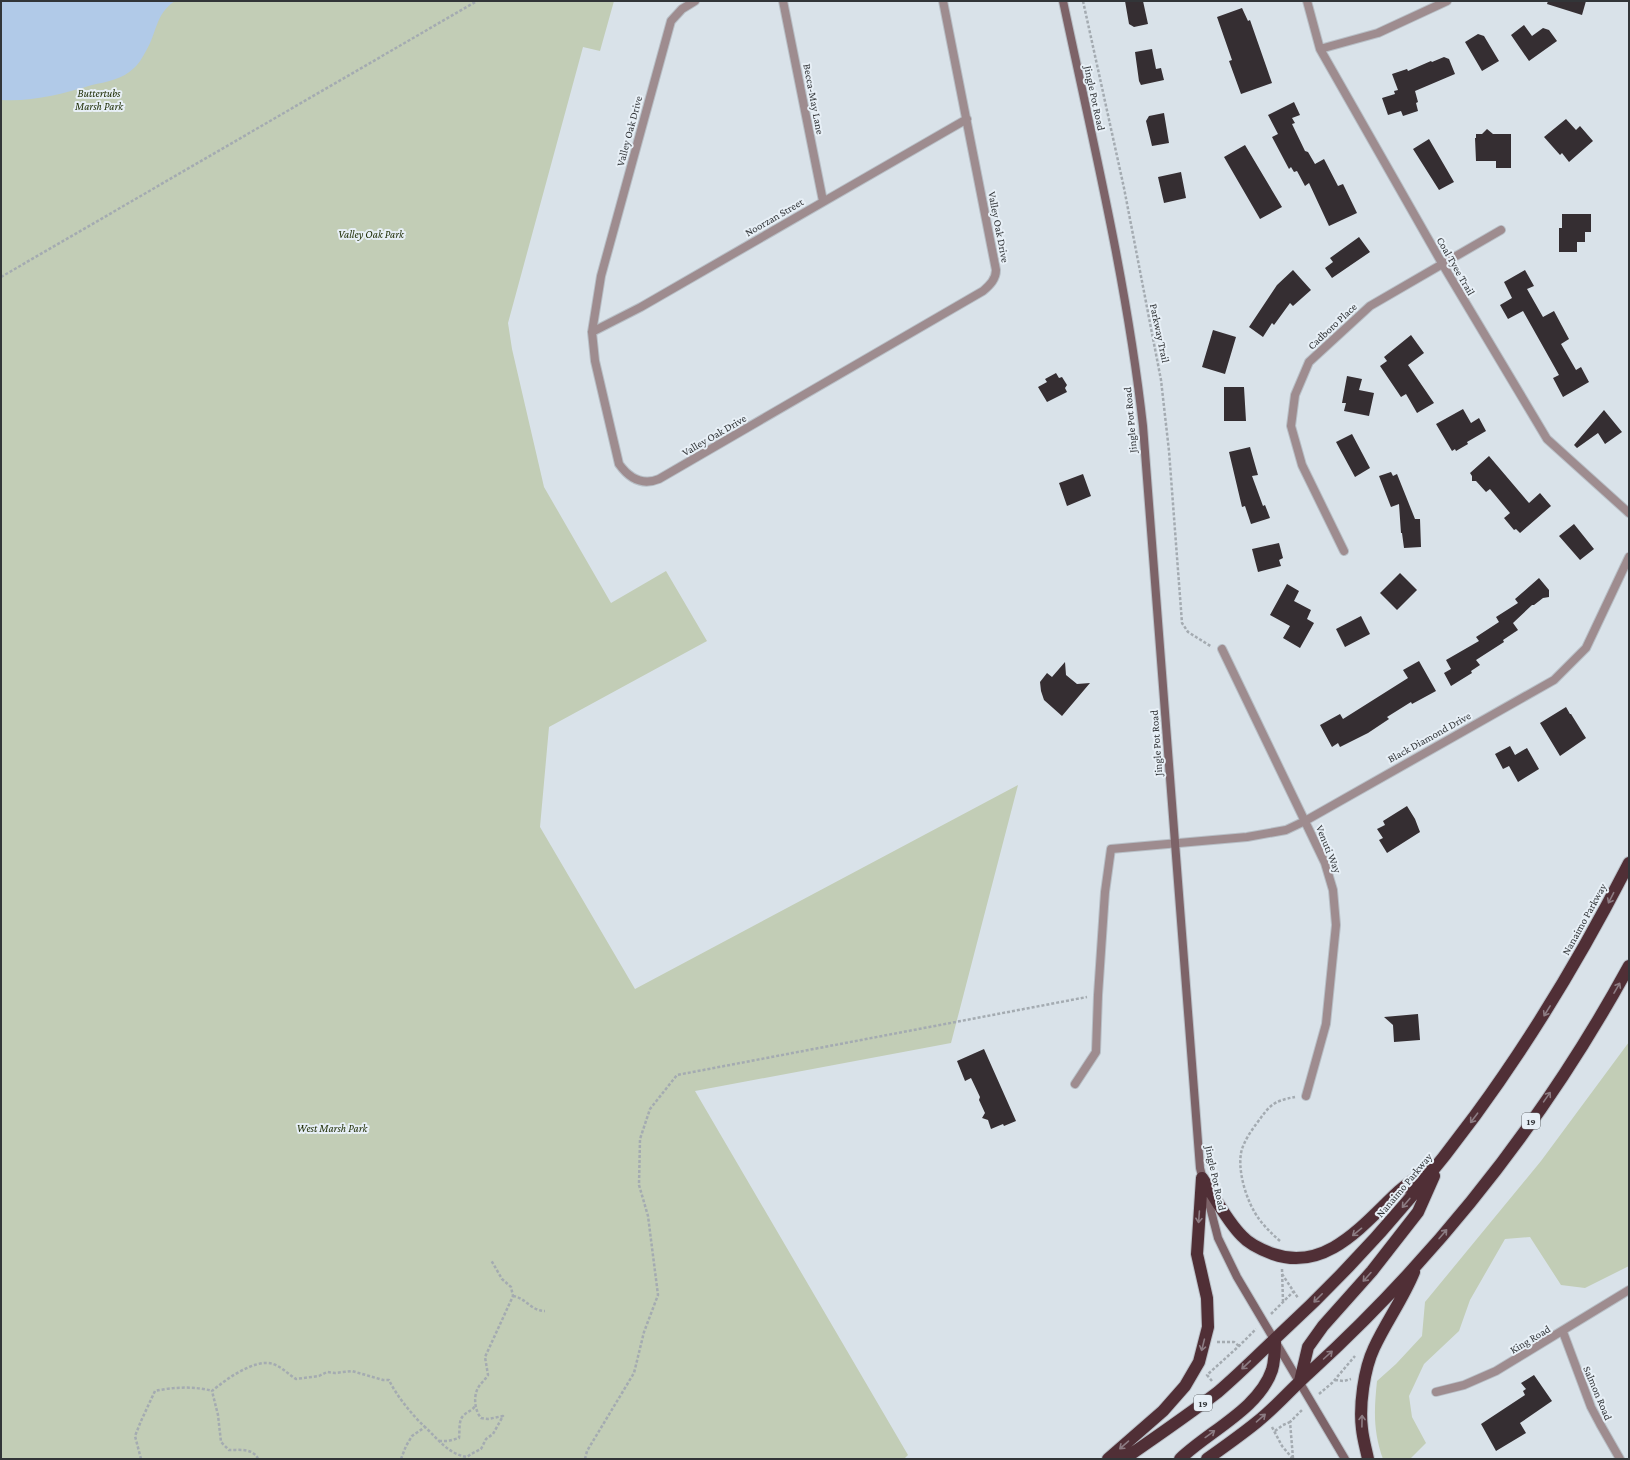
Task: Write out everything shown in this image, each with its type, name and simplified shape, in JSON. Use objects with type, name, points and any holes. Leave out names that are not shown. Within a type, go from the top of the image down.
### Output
[{"type":"highway","name":"Nanaimo Parkway","points":[[1124,1459],[1219,1390],[1275,1339],[1362,1253],[1440,1162],[1493,1092],[1544,1016],[1590,938],[1629,863]]},
{"type":"highway","name":"19","points":[[1207,1459],[1258,1421],[1354,1331],[1418,1263],[1463,1210],[1525,1130],[1575,1057],[1629,966]]},
{"type":"highway","points":[[1202,1178],[1242,1236],[1254,1246],[1283,1258],[1297,1258],[1311,1256],[1331,1249],[1345,1241],[1360,1230],[1400,1190],[1440,1162]]},
{"type":"highway","points":[[1300,1381],[1308,1347],[1323,1326],[1372,1271],[1418,1212],[1440,1162]]},
{"type":"highway","points":[[1108,1459],[1162,1411],[1185,1386],[1199,1362],[1208,1327],[1207,1298],[1196,1254],[1202,1178]]},
{"type":"highway","points":[[1368,1459],[1362,1429],[1362,1408],[1367,1369],[1373,1349],[1409,1284],[1418,1263]]},
{"type":"highway","points":[[1180,1459],[1194,1446],[1246,1408],[1264,1387],[1272,1369],[1275,1354],[1275,1339]]},
{"type":"main road","name":"Jingle Pot Road","points":[[1063,1],[1102,184],[1137,370],[1143,426],[1197,1137],[1202,1178],[1218,1238],[1237,1277],[1345,1459]]},
{"type":"street","name":"Valley Oak Drive","points":[[695,1],[682,9],[671,21],[601,276],[592,332],[595,361],[619,464],[627,474],[637,480],[645,482],[654,482],[976,295],[988,286],[996,275],[943,1]]},
{"type":"street","name":"Becca-May Lane","points":[[783,1],[822,201]]},
{"type":"street","name":"Coal Tyee Trail","points":[[1307,1],[1320,49],[1443,265],[1546,439],[1629,513]]},
{"type":"street","points":[[1320,49],[1378,34],[1447,1]]},
{"type":"street","name":"Noorzan Street","points":[[592,332],[641,308],[822,201],[967,119]]},
{"type":"street","name":"Cadboro Place","points":[[1344,551],[1302,465],[1291,426],[1295,395],[1309,362],[1370,306],[1501,230]]},
{"type":"street","name":"Black Diamond Drive","points":[[1175,844],[1267,834],[1286,830],[1305,821],[1554,680],[1586,648],[1629,557]]},
{"type":"street","name":"Venuti Way","points":[[1222,649],[1325,863],[1333,890],[1336,925],[1326,1024],[1306,1096]]},
{"type":"street","points":[[1075,1084],[1096,1052],[1105,892],[1111,849],[1175,844]]},
{"type":"street","name":"King Road","points":[[1436,1392],[1464,1385],[1496,1372],[1629,1290]]},
{"type":"street","name":"Salmon Road","points":[[1563,1332],[1580,1381],[1591,1407],[1620,1459]]},
{"type":"path","points":[[1,277],[477,1]]},
{"type":"path","name":"Parkway Trail","points":[[1083,1],[1124,188],[1161,380],[1169,451],[1182,623],[1188,632],[1198,640],[1212,648],[1222,649]]},
{"type":"path","points":[[585,1459],[587,1452],[634,1373],[644,1332],[658,1295],[648,1216],[639,1185],[640,1139],[650,1108],[677,1075],[1098,996]]},
{"type":"path","points":[[1283,1247],[1280,1241],[1258,1218],[1243,1178],[1240,1162],[1242,1151],[1253,1128],[1272,1105],[1280,1100],[1306,1096]]},
{"type":"path","points":[[212,1391],[239,1372],[259,1363],[271,1363],[282,1368],[296,1379],[319,1376],[327,1372],[335,1373],[352,1371],[383,1380],[389,1380],[392,1387],[412,1413],[445,1448],[462,1457],[467,1457],[481,1449],[486,1439],[493,1434],[503,1416],[488,1419],[481,1418],[477,1413],[475,1406],[476,1390],[488,1375],[485,1357],[513,1296],[511,1287],[502,1279],[491,1260]]},
{"type":"path","points":[[1282,1268],[1283,1302],[1293,1292]]},
{"type":"path","points":[[1282,1273],[1297,1297]]},
{"type":"path","points":[[513,1296],[519,1297],[533,1309],[544,1311]]},
{"type":"path","points":[[1217,1342],[1234,1342],[1239,1346]]},
{"type":"path","points":[[1210,1365],[1208,1376],[1243,1342]]},
{"type":"path","points":[[1332,1383],[1360,1351]]},
{"type":"path","points":[[141,1459],[135,1436],[140,1421],[155,1391],[175,1388],[205,1389],[212,1391]]},
{"type":"path","points":[[212,1391],[218,1415],[221,1442],[229,1450],[249,1450],[256,1455],[258,1459]]},
{"type":"path","points":[[439,1441],[448,1441],[458,1438],[461,1420],[475,1406]]},
{"type":"path","points":[[1291,1421],[1293,1459],[1282,1446],[1274,1430],[1291,1421]]},
{"type":"path","points":[[401,1459],[412,1436],[424,1427]]},
{"type":"green space","name":"West Marsh Park","points":[[1,1],[614,1],[600,51],[583,47],[508,323],[512,349],[544,487],[611,603],[666,571],[707,641],[549,727],[540,827],[635,989],[1018,785],[951,1043],[695,1091],[908,1455],[904,1459],[1,1459]]},
{"type":"green space","points":[[1629,1042],[1629,1266],[1585,1288],[1561,1285],[1530,1237],[1505,1239],[1470,1300],[1459,1331],[1424,1364],[1409,1396],[1412,1417],[1426,1443],[1410,1459],[1383,1459],[1377,1439],[1375,1420],[1377,1381],[1396,1364],[1422,1336],[1425,1302],[1541,1161]]},
{"type":"water","points":[[1,1],[175,1],[168,6],[160,18],[150,44],[139,62],[130,72],[125,75],[109,81],[36,99],[1,100]]},
{"type":"building","points":[[1125,1],[1143,1],[1148,24],[1134,27],[1129,24]]},
{"type":"building","points":[[1548,1],[1586,1],[1582,15],[1547,4]]},
{"type":"building","points":[[1242,8],[1248,21],[1250,20],[1272,83],[1241,94],[1229,61],[1232,60],[1217,17]]},
{"type":"building","points":[[1524,25],[1532,36],[1543,28],[1549,30],[1557,41],[1529,61],[1511,35]]},
{"type":"building","points":[[1478,34],[1484,36],[1499,61],[1482,71],[1465,42]]},
{"type":"building","points":[[1152,49],[1156,69],[1161,68],[1164,80],[1141,85],[1139,81],[1135,52]]},
{"type":"building","points":[[1444,57],[1449,59],[1455,74],[1415,91],[1418,102],[1416,103],[1418,111],[1403,116],[1401,111],[1388,115],[1382,98],[1395,94],[1394,91],[1398,90],[1392,74],[1407,69],[1408,71]]},
{"type":"building","points":[[1294,102],[1300,115],[1292,118],[1295,123],[1292,124],[1305,151],[1308,152],[1315,164],[1324,159],[1338,186],[1343,184],[1357,213],[1329,226],[1309,183],[1305,186],[1297,171],[1294,172],[1291,167],[1289,169],[1272,137],[1278,134],[1268,115]]},
{"type":"building","points":[[1164,113],[1169,143],[1152,146],[1146,121],[1149,116]]},
{"type":"building","points":[[1566,119],[1576,130],[1580,126],[1593,141],[1569,162],[1562,153],[1560,155],[1544,137]]},
{"type":"building","points":[[1487,129],[1493,134],[1511,134],[1511,168],[1496,168],[1496,161],[1476,161],[1476,134],[1482,134]]},
{"type":"building","points":[[1429,139],[1454,182],[1439,190],[1413,149]]},
{"type":"building","points":[[1245,145],[1282,207],[1260,219],[1224,157]]},
{"type":"building","points":[[1181,172],[1186,198],[1164,203],[1158,177]]},
{"type":"building","points":[[1562,214],[1591,214],[1591,232],[1585,232],[1585,242],[1577,242],[1577,252],[1559,252],[1559,228],[1562,228]]},
{"type":"building","points":[[1359,237],[1370,252],[1332,278],[1325,268],[1333,262],[1330,258]]},
{"type":"building","points":[[1293,270],[1311,290],[1293,306],[1290,303],[1274,325],[1272,323],[1263,337],[1249,327],[1277,285]]},
{"type":"building","points":[[1525,270],[1534,286],[1527,289],[1543,317],[1554,311],[1569,339],[1561,344],[1576,370],[1581,367],[1589,382],[1563,397],[1553,378],[1559,375],[1523,311],[1508,319],[1500,305],[1512,298],[1504,282]]},
{"type":"building","points":[[1213,330],[1236,337],[1225,374],[1202,367]]},
{"type":"building","points":[[1411,335],[1424,353],[1408,365],[1434,403],[1417,413],[1406,394],[1401,397],[1380,366],[1387,361],[1384,357]]},
{"type":"building","points":[[1056,373],[1059,378],[1062,377],[1067,385],[1065,388],[1067,392],[1047,402],[1038,387],[1047,382],[1045,379]]},
{"type":"building","points":[[1347,376],[1362,379],[1359,390],[1374,393],[1369,416],[1344,411],[1346,403],[1342,403]]},
{"type":"building","points":[[1224,387],[1244,387],[1246,421],[1224,421]]},
{"type":"building","points":[[1463,409],[1471,423],[1479,418],[1486,431],[1467,442],[1468,444],[1456,451],[1455,449],[1452,451],[1436,424]]},
{"type":"building","points":[[1604,410],[1622,432],[1605,444],[1598,433],[1577,448],[1574,445]]},
{"type":"building","points":[[1352,434],[1370,468],[1355,477],[1336,442]]},
{"type":"building","points":[[1250,447],[1258,475],[1252,476],[1263,506],[1265,505],[1270,518],[1251,524],[1245,506],[1242,507],[1229,452]]},
{"type":"building","points":[[1489,456],[1529,503],[1540,493],[1551,506],[1520,533],[1516,529],[1514,530],[1504,518],[1510,513],[1490,489],[1486,492],[1476,481],[1472,481],[1472,476],[1470,473]]},
{"type":"building","points":[[1391,472],[1393,476],[1397,474],[1415,519],[1420,519],[1421,547],[1404,548],[1401,533],[1399,504],[1391,507],[1379,476]]},
{"type":"building","points":[[1083,474],[1091,496],[1067,506],[1059,483]]},
{"type":"building","points":[[1574,524],[1594,549],[1580,560],[1559,536]]},
{"type":"building","points":[[1279,543],[1283,558],[1279,560],[1281,566],[1258,572],[1252,549]]},
{"type":"building","points":[[1400,573],[1417,590],[1397,610],[1380,593]]},
{"type":"building","points":[[1539,578],[1549,590],[1549,597],[1543,598],[1532,605],[1513,623],[1518,630],[1503,640],[1504,642],[1476,660],[1480,665],[1471,671],[1472,673],[1451,686],[1444,673],[1451,669],[1446,660],[1479,641],[1476,637],[1499,622],[1496,617],[1518,603],[1515,599]]},
{"type":"building","points":[[1287,584],[1299,591],[1294,601],[1311,610],[1307,619],[1314,623],[1300,648],[1283,638],[1290,626],[1270,615]]},
{"type":"building","points":[[1361,616],[1370,634],[1345,647],[1336,629]]},
{"type":"building","points":[[1419,661],[1436,691],[1412,704],[1411,702],[1387,717],[1389,719],[1368,733],[1340,747],[1338,743],[1332,747],[1320,725],[1340,714],[1343,719],[1408,678],[1403,670]]},
{"type":"building","points":[[1065,662],[1066,675],[1077,684],[1090,683],[1062,716],[1044,700],[1040,682],[1047,673],[1052,677]]},
{"type":"building","points":[[1566,707],[1586,738],[1560,756],[1540,723]]},
{"type":"building","points":[[1510,746],[1515,755],[1527,748],[1539,769],[1518,782],[1509,766],[1503,769],[1495,754]]},
{"type":"building","points":[[1407,806],[1415,819],[1420,832],[1387,853],[1379,840],[1383,838],[1377,829],[1385,825],[1383,821]]},
{"type":"building","points":[[1418,1014],[1420,1040],[1394,1042],[1393,1025],[1384,1017]]},
{"type":"building","points":[[984,1049],[1016,1121],[991,1129],[988,1120],[982,1118],[985,1113],[979,1100],[980,1097],[971,1078],[965,1081],[957,1061]]},
{"type":"building","points":[[1534,1375],[1552,1401],[1520,1423],[1526,1433],[1496,1451],[1481,1424],[1525,1395],[1523,1391],[1526,1389],[1521,1383]]},
{"type":"park label","name":"Buttertubs Marsh Park","points":[[99,99]]},
{"type":"park label","name":"Valley Oak Park","points":[[371,234]]}]
